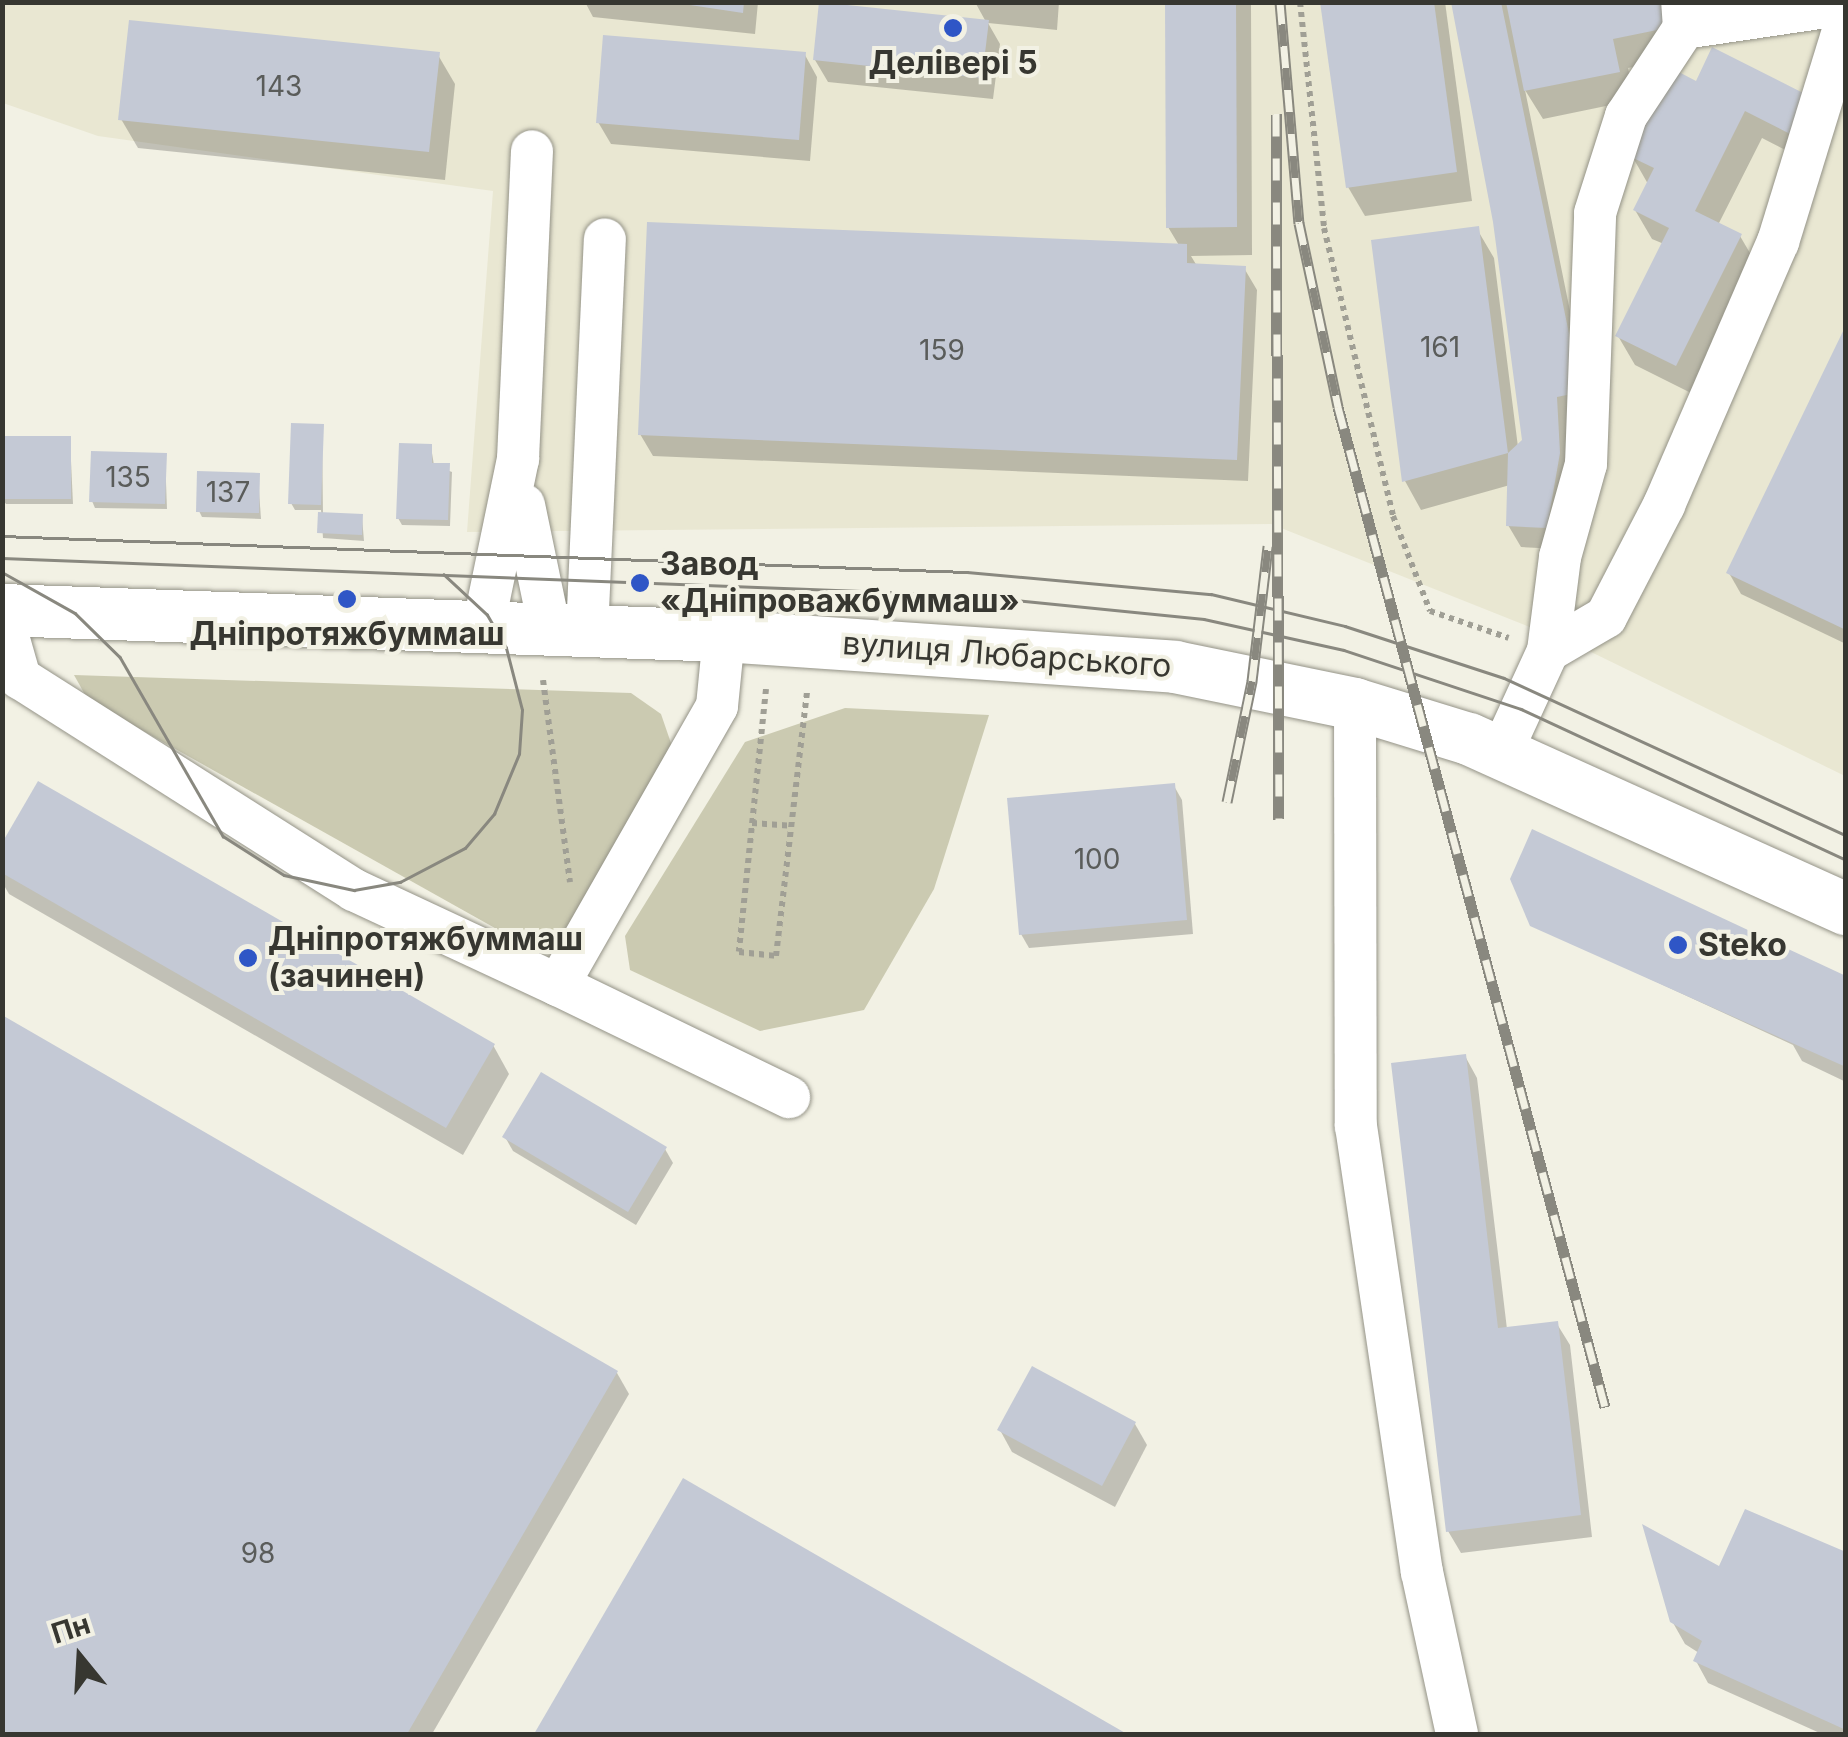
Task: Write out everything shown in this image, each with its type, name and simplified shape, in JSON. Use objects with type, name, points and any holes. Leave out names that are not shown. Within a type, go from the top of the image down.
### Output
[{"type":"main road","name":"вулиця Любарського","points":[[2,612],[483,628],[560,648],[724,636],[1083,656],[1175,667],[1355,704],[1502,751],[1846,909]]},
{"type":"lane","points":[[1502,751],[1548,651],[1560,556],[1586,464],[1595,213],[1626,116],[1683,15],[1846,4]]},
{"type":"lane","points":[[1548,651],[1606,617],[1664,505],[1778,242],[1846,21]]},
{"type":"lane","points":[[483,628],[518,460],[532,151]]},
{"type":"lane","points":[[560,648],[605,239]]},
{"type":"lane","points":[[518,460],[530,558],[560,648]]},
{"type":"lane","points":[[2,612],[20,678],[354,890],[569,969],[789,1097]]},
{"type":"lane","points":[[569,969],[717,706],[724,636]]},
{"type":"lane","points":[[1355,704],[1356,1126],[1422,1572],[1457,1734]]},
{"type":"path","points":[[1300,2],[1324,228],[1356,376],[1405,548],[1430,611],[1548,651]]},
{"type":"path","points":[[560,648],[569,969]]},
{"type":"path","points":[[766,689],[739,952],[776,956],[807,690]]},
{"type":"path","points":[[752,823],[791,826]]},
{"type":"shaded area","points":[[3,3],[1845,3],[1845,776],[1585,649],[1271,524],[467,532],[493,191],[98,136],[3,103]]},
{"type":"green space","points":[[74,675],[631,693],[661,714],[673,749],[561,943],[534,950],[88,700]]},
{"type":"green space","points":[[845,708],[989,715],[934,889],[864,1010],[760,1031],[630,970],[625,936],[745,742]]},
{"type":"building","points":[[670,2],[744,2],[743,13]]},
{"type":"building","points":[[819,2],[989,20],[982,78],[813,60]]},
{"type":"building","points":[[1165,2],[1236,2],[1237,227],[1166,228]]},
{"type":"building","points":[[1320,2],[1434,2],[1457,172],[1346,188]]},
{"type":"building","points":[[1451,2],[1501,2],[1581,392],[1557,397],[1560,453],[1547,528],[1506,526],[1508,453],[1522,440],[1493,222]]},
{"type":"building","points":[[1506,2],[1662,2],[1667,28],[1613,39],[1620,72],[1524,91]]},
{"type":"building","points":[[129,20],[440,52],[429,152],[118,120]]},
{"type":"building","points":[[603,35],[806,52],[799,140],[596,123]]},
{"type":"building","points":[[1712,47],[1811,97],[1792,135],[1745,111],[1695,211],[1742,234],[1676,366],[1615,336],[1669,228],[1633,210],[1654,168],[1629,156],[1673,69],[1696,81]]},
{"type":"building","points":[[647,222],[1187,244],[1187,263],[1246,266],[1237,460],[638,435]]},
{"type":"building","points":[[1479,226],[1508,453],[1402,482],[1371,240]]},
{"type":"building","points":[[1846,325],[1846,630],[1726,573]]},
{"type":"building","points":[[291,423],[324,424],[321,505],[288,504]]},
{"type":"building","points":[[2,436],[71,436],[71,499],[2,499]]},
{"type":"building","points":[[399,443],[432,444],[432,463],[450,463],[448,520],[396,519]]},
{"type":"building","points":[[91,451],[167,453],[165,504],[89,502]]},
{"type":"building","points":[[197,471],[260,473],[259,513],[196,512]]},
{"type":"building","points":[[318,512],[363,514],[362,535],[317,533]]},
{"type":"building","name":"Дніпротяжбуммаш (зачинен)","points":[[38,781],[495,1044],[446,1128],[2,873],[2,843]]},
{"type":"building","points":[[1175,783],[1187,920],[1019,935],[1007,798]]},
{"type":"building","name":"Steko","points":[[1532,829],[1846,976],[1846,1067],[1530,926],[1510,879]]},
{"type":"building","points":[[2,1015],[618,1371],[407,1734],[2,1734]]},
{"type":"building","points":[[1466,1054],[1498,1328],[1558,1321],[1581,1515],[1446,1532],[1391,1063]]},
{"type":"building","points":[[541,1072],[667,1147],[628,1212],[502,1137]]},
{"type":"building","points":[[1032,1366],[1136,1422],[1102,1486],[997,1430]]},
{"type":"building","points":[[683,1478],[1127,1734],[534,1734]]},
{"type":"building","points":[[1745,1509],[1846,1552],[1846,1730],[1693,1661],[1702,1641],[1670,1622],[1642,1524],[1719,1566]]},
{"type":"tram line","points":[[2,536],[967,572],[1211,594],[1345,626],[1504,678],[1846,835]]},
{"type":"tram line","points":[[2,558],[965,595],[1204,619],[1344,650],[1521,709],[1846,860]]},
{"type":"tram line","points":[[2,572],[75,613],[120,657],[223,836],[284,875],[354,890],[400,882],[465,848],[494,814],[519,754],[522,710],[506,648],[487,615],[444,575]]},
{"type":"railway","points":[[1280,2],[1299,223],[1338,407],[1605,1407]]},
{"type":"railway","points":[[1276,114],[1279,819]]},
{"type":"railway","points":[[1227,802],[1252,681],[1268,546]]},
{"type":"place","name":"Делівері 5","points":[[953,28]]},
{"type":"place","name":"Завод «Дніпроважбуммаш»","points":[[640,583]]},
{"type":"place","name":"Дніпротяжбуммаш","points":[[347,599]]},
{"type":"place","name":"Steko","points":[[1678,945]]},
{"type":"place","name":"Дніпротяжбуммаш (зачинен)","points":[[248,958]]}]
